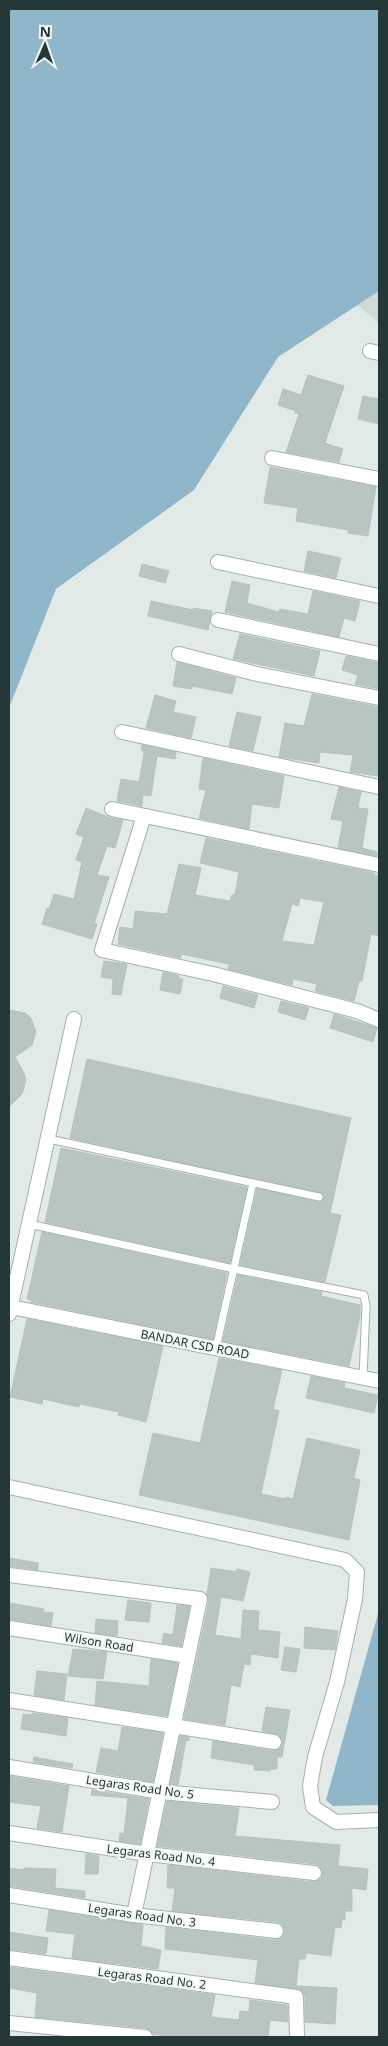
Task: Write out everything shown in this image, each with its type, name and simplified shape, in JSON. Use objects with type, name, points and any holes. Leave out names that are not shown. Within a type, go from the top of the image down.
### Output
[{"type":"street","points":[[272,458],[379,479]]},
{"type":"street","points":[[218,562],[379,596]]},
{"type":"street","points":[[218,620],[379,654]]},
{"type":"street","points":[[179,654],[258,674],[379,698]]},
{"type":"street","points":[[122,732],[379,787]]},
{"type":"street","points":[[112,809],[379,866]]},
{"type":"street","points":[[144,816],[102,950],[213,974],[357,1011],[379,1020]]},
{"type":"street","points":[[10,1311],[74,1019]]},
{"type":"street","name":"BANDAR CSD ROAD","points":[[10,1311],[216,1348],[379,1381]]},
{"type":"street","points":[[9,1487],[345,1560],[357,1572],[355,1599],[337,1682],[315,1757],[310,1786],[313,1807],[336,1822],[379,1820]]},
{"type":"street","points":[[9,1575],[200,1599],[134,1915]]},
{"type":"street","name":"Wilson Road","points":[[9,1628],[188,1656]]},
{"type":"street","points":[[9,1700],[274,1742]]},
{"type":"street","name":"Legaras Road No. 5","points":[[9,1767],[161,1792],[272,1802]]},
{"type":"street","name":"Legaras Road No. 4","points":[[9,1833],[147,1854],[314,1874]]},
{"type":"street","name":"Legaras Road No. 3","points":[[9,1895],[134,1915],[276,1932]]},
{"type":"street","name":"Legaras Road No. 2","points":[[9,1958],[296,1996],[297,2037]]},
{"type":"street","points":[[9,2023],[145,2037]]},
{"type":"lane","points":[[48,1139],[319,1197]]},
{"type":"lane","points":[[216,1348],[253,1183]]},
{"type":"lane","points":[[29,1224],[234,1269],[364,1295],[366,1306],[363,1378]]},
{"type":"shaded area","points":[[379,290],[379,323],[357,305]]},
{"type":"water","points":[[9,9],[379,9],[379,291],[278,357],[194,490],[56,589],[9,708]]},
{"type":"water","points":[[379,1610],[379,1805],[333,1806],[326,1800]]},
{"type":"building","points":[[308,375],[344,386],[325,443],[343,449],[339,462],[286,452],[299,414],[295,413],[296,411],[278,405],[283,389],[301,395]]},
{"type":"building","points":[[363,396],[379,399],[379,424],[358,419]]},
{"type":"building","points":[[270,467],[376,487],[368,536],[348,533],[348,530],[296,521],[298,508],[264,503]]},
{"type":"building","points":[[308,551],[341,558],[336,578],[304,571]]},
{"type":"building","points":[[142,564],[169,571],[165,583],[139,576]]},
{"type":"building","points":[[232,581],[250,585],[247,603],[279,612],[280,609],[308,614],[313,591],[360,601],[355,621],[344,618],[339,637],[225,612]]},
{"type":"building","points":[[151,601],[193,610],[193,608],[212,611],[208,630],[148,616]]},
{"type":"building","points":[[240,634],[320,651],[314,676],[233,659]]},
{"type":"building","points":[[346,656],[379,663],[379,689],[355,684],[358,675],[342,670]]},
{"type":"building","points":[[177,662],[236,678],[232,694],[192,686],[192,689],[173,686]]},
{"type":"building","points":[[312,694],[379,707],[379,776],[350,772],[353,755],[320,752],[319,763],[279,757],[285,723],[304,726]]},
{"type":"building","points":[[155,695],[176,701],[173,712],[196,717],[191,738],[146,728]]},
{"type":"building","points":[[237,712],[261,717],[253,751],[229,746]]},
{"type":"building","points":[[142,745],[176,752],[175,759],[157,756],[151,796],[143,795],[142,806],[117,801],[121,779],[139,782],[144,754],[143,750],[141,750]]},
{"type":"building","points":[[203,758],[284,776],[279,808],[252,804],[249,829],[199,818],[206,790],[199,789]]},
{"type":"building","points":[[339,787],[361,792],[358,808],[368,809],[362,848],[377,852],[377,856],[338,848],[343,821],[331,819]]},
{"type":"building","points":[[86,808],[110,818],[123,820],[115,848],[107,846],[97,875],[109,877],[94,924],[97,924],[92,939],[42,924],[54,894],[74,899],[82,862],[76,860],[84,837],[76,834]]},
{"type":"building","points":[[206,838],[374,873],[374,875],[379,876],[379,936],[371,934],[362,981],[359,981],[354,1001],[315,991],[317,984],[293,979],[292,985],[228,969],[229,964],[181,954],[181,958],[118,944],[120,927],[133,929],[135,911],[167,914],[179,864],[201,868],[195,895],[230,901],[232,895],[235,895],[239,872],[200,863]],"holes":[[[300,898],[324,902],[314,945],[282,941],[292,904],[298,906]]]},
{"type":"building","points":[[104,961],[127,964],[121,995],[112,994],[113,979],[101,977]]},
{"type":"building","points":[[163,972],[179,976],[179,978],[183,979],[180,994],[160,990]]},
{"type":"building","points":[[223,986],[258,995],[254,1008],[220,998]]},
{"type":"building","points":[[281,1001],[309,1008],[305,1020],[278,1012]]},
{"type":"building","points":[[9,1010],[25,1013],[31,1018],[36,1032],[32,1045],[15,1057],[26,1080],[22,1094],[9,1107]]},
{"type":"building","points":[[334,1014],[377,1028],[373,1042],[330,1028]]},
{"type":"building","points":[[87,1059],[351,1118],[330,1213],[341,1215],[325,1282],[240,1265],[257,1189],[318,1202],[324,1199],[322,1193],[70,1138]]},
{"type":"building","points":[[61,1148],[247,1187],[230,1263],[45,1222]]},
{"type":"building","points":[[42,1232],[227,1273],[213,1339],[31,1302],[31,1300],[27,1299]]},
{"type":"building","points":[[238,1275],[322,1292],[321,1296],[360,1305],[360,1317],[349,1366],[223,1341]]},
{"type":"building","points":[[27,1319],[163,1346],[146,1422],[118,1415],[119,1412],[80,1404],[79,1407],[43,1399],[42,1404],[10,1397]]},
{"type":"building","points":[[219,1358],[282,1370],[273,1409],[279,1411],[261,1494],[293,1499],[307,1438],[360,1450],[354,1478],[360,1480],[349,1540],[139,1495],[153,1433],[200,1443]]},
{"type":"building","points":[[311,1376],[345,1383],[344,1388],[378,1395],[374,1413],[306,1398]]},
{"type":"building","points":[[9,1558],[38,1563],[38,1570],[9,1566]]},
{"type":"building","points":[[211,1568],[237,1572],[237,1569],[250,1572],[243,1601],[221,1597],[215,1635],[241,1639],[243,1610],[259,1611],[258,1630],[280,1632],[278,1658],[251,1654],[250,1665],[244,1664],[240,1687],[231,1685],[225,1725],[184,1719],[209,1601],[207,1594]]},
{"type":"building","points":[[128,1600],[151,1603],[149,1622],[125,1620]]},
{"type":"building","points":[[9,1603],[44,1609],[43,1612],[53,1613],[51,1626],[9,1619]]},
{"type":"building","points":[[177,1605],[190,1606],[181,1646],[162,1643],[164,1633],[173,1635]]},
{"type":"building","points":[[96,1619],[118,1621],[117,1636],[95,1633]]},
{"type":"building","points":[[305,1627],[338,1631],[335,1650],[304,1648]]},
{"type":"building","points":[[285,1647],[300,1649],[296,1672],[281,1670]]},
{"type":"building","points":[[73,1649],[107,1652],[103,1679],[68,1676]]},
{"type":"building","points":[[151,1659],[178,1663],[167,1716],[95,1705],[97,1681],[149,1686]]},
{"type":"building","points":[[37,1671],[67,1674],[64,1700],[34,1695]]},
{"type":"building","points":[[266,1707],[290,1710],[282,1757],[277,1757],[277,1769],[271,1769],[270,1771],[254,1770],[254,1765],[211,1758],[213,1741],[273,1751],[280,1748],[283,1743],[280,1736],[262,1731]]},
{"type":"building","points":[[32,1713],[68,1718],[66,1736],[21,1729],[23,1714],[32,1715]]},
{"type":"building","points":[[122,1727],[163,1733],[153,1782],[96,1772],[101,1748],[118,1751]]},
{"type":"building","points":[[180,1736],[189,1737],[189,1741],[186,1740],[178,1785],[170,1784]]},
{"type":"building","points":[[34,1757],[73,1764],[72,1768],[33,1762]]},
{"type":"building","points":[[9,1776],[69,1786],[62,1832],[37,1828],[41,1806],[9,1802]]},
{"type":"building","points":[[92,1790],[149,1799],[140,1844],[119,1841],[120,1833],[124,1834],[128,1798],[91,1795]]},
{"type":"building","points":[[167,1801],[239,1808],[235,1836],[340,1845],[338,1866],[368,1869],[366,1890],[352,1888],[352,1911],[345,1911],[345,1920],[342,1919],[341,1928],[335,1927],[331,1956],[306,1953],[305,1959],[299,1959],[296,1986],[337,1988],[335,2024],[305,2022],[305,1996],[301,1990],[255,1983],[258,1960],[165,1949],[166,1927],[275,1940],[283,1937],[285,1931],[282,1924],[277,1922],[172,1911],[175,1888],[167,1888],[168,1865],[313,1882],[321,1879],[323,1874],[320,1866],[315,1864],[157,1846]]},
{"type":"building","points":[[86,1854],[99,1856],[98,1874],[85,1874]]},
{"type":"building","points":[[9,1868],[24,1870],[24,1868],[56,1869],[55,1888],[85,1891],[85,1898],[9,1886]]},
{"type":"building","points":[[49,1910],[143,1925],[141,1946],[161,1950],[158,1969],[72,1958],[75,1934],[46,1931]]},
{"type":"building","points":[[9,1932],[48,1938],[46,1954],[9,1949]]},
{"type":"building","points":[[9,1967],[215,1995],[211,2017],[239,2020],[240,2011],[249,2012],[250,2000],[287,2005],[288,2022],[270,2020],[268,2037],[171,2037],[153,2034],[146,2028],[35,2017],[37,1993],[9,1988]]}]
